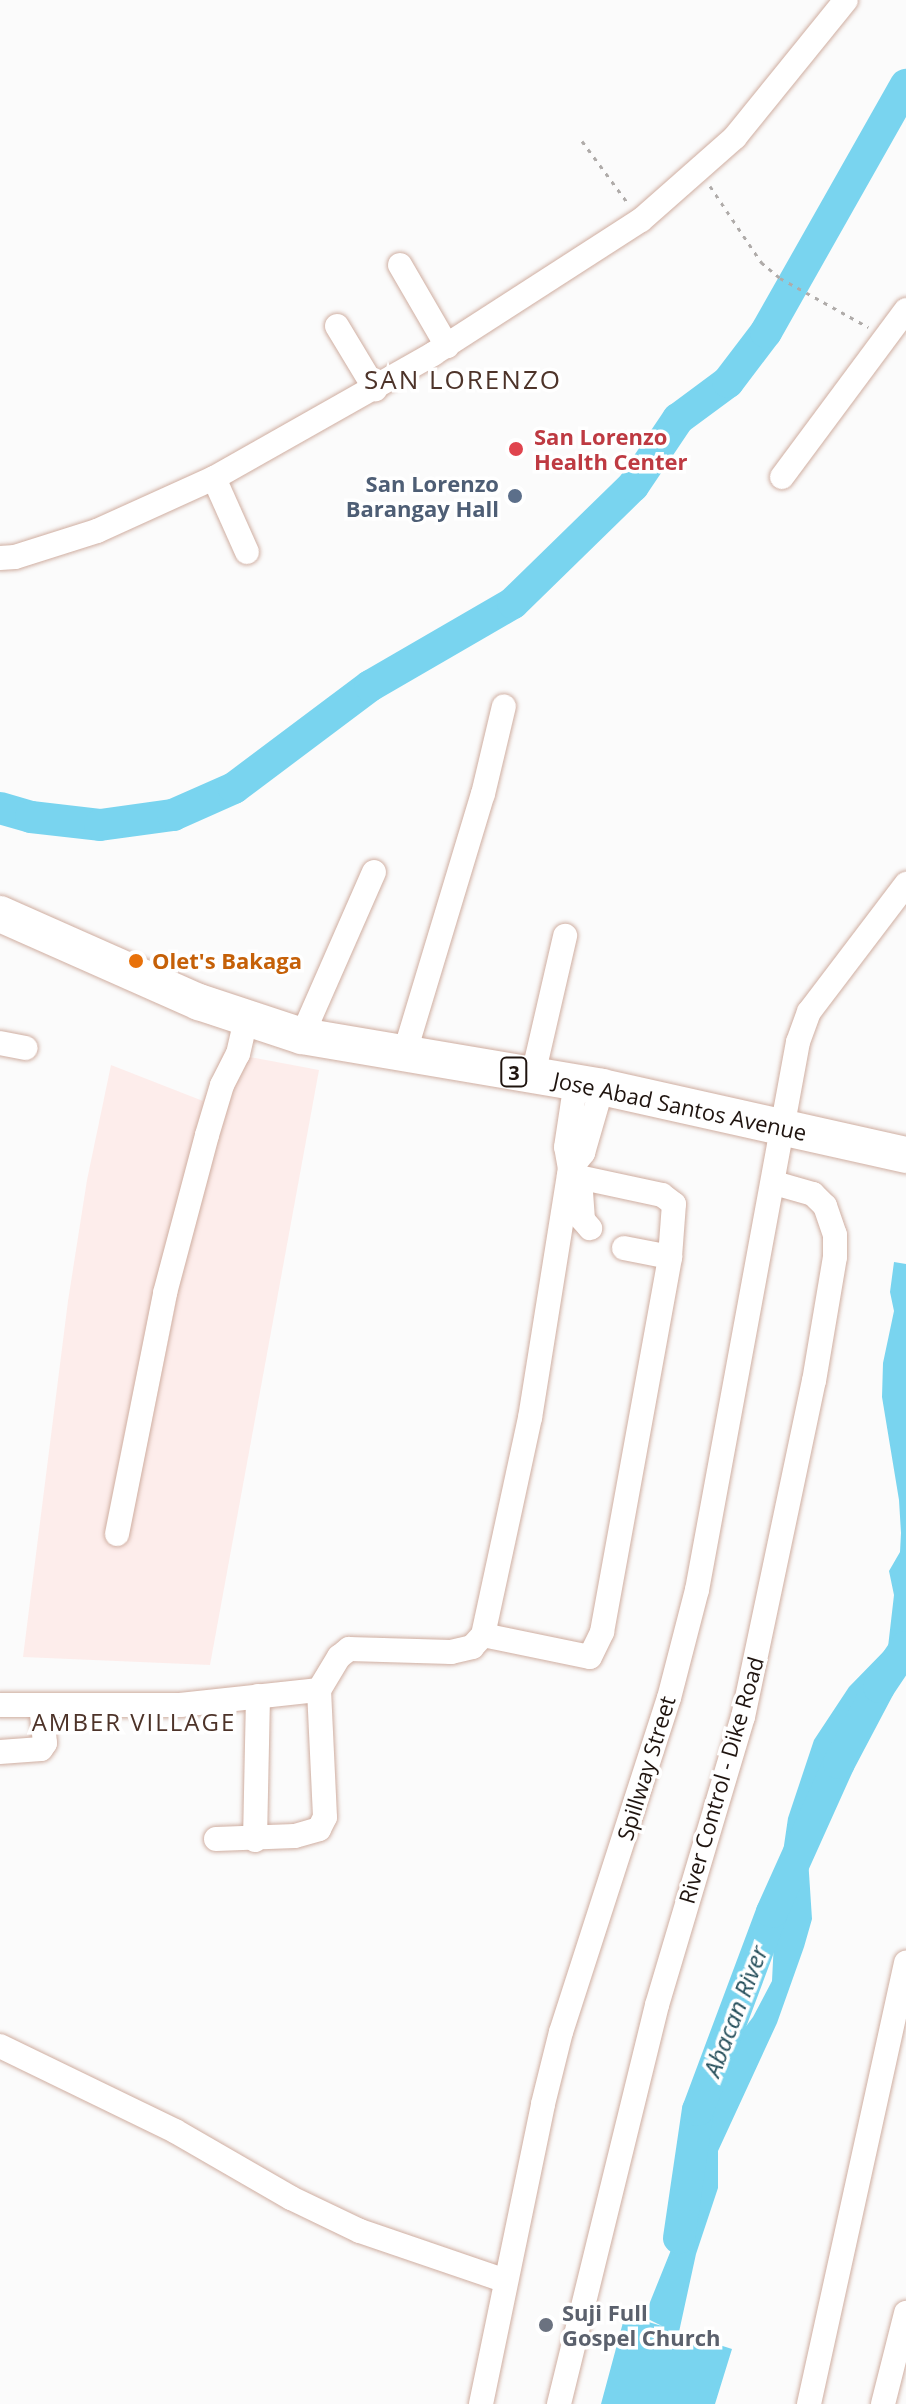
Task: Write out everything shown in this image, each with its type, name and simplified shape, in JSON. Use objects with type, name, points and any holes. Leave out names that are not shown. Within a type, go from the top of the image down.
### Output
[{"type":"highway","name":"Jose Abad Santos Avenue","points":[[0,914],[246,1020],[302,1036],[589,1084],[906,1155]]},
{"type":"street","points":[[0,558],[15,557],[97,531],[214,478],[447,346],[641,220],[700,170],[762,106],[846,0]]},
{"type":"street","points":[[400,265],[447,346]]},
{"type":"street","points":[[782,477],[906,310]]},
{"type":"street","points":[[337,326],[375,389]]},
{"type":"street","points":[[214,478],[247,552]]},
{"type":"street","points":[[404,1055],[483,794],[504,706]]},
{"type":"street","points":[[302,1036],[374,872]]},
{"type":"street","name":"Spillway Street","points":[[481,2404],[543,2104],[561,2032],[669,1698],[697,1590],[775,1183],[790,1128],[798,1042],[809,1012],[906,884]]},
{"type":"street","points":[[533,1075],[565,936]]},
{"type":"street","points":[[117,1534],[165,1293],[207,1135],[222,1085],[238,1054],[246,1020]]},
{"type":"street","points":[[0,1043],[26,1048]]},
{"type":"street","points":[[589,1084],[566,1147],[583,1220],[590,1228]]},
{"type":"street","points":[[483,1635],[590,1657],[597,1648],[670,1257],[674,1204],[662,1195],[573,1174]]},
{"type":"street","points":[[216,1839],[255,1840],[295,1836],[319,1829],[325,1817],[319,1690],[329,1668],[349,1649],[451,1652],[472,1647],[483,1635],[530,1418],[573,1174]]},
{"type":"street","name":"River Control - Dike Road","points":[[559,2404],[657,2005],[743,1717],[814,1381],[835,1257],[835,1235],[825,1206],[813,1194],[775,1183]]},
{"type":"street","points":[[624,1248],[670,1257]]},
{"type":"street","points":[[0,1705],[180,1705],[319,1690]]},
{"type":"street","points":[[255,1840],[258,1696]]},
{"type":"street","points":[[0,1752],[41,1749],[45,1743],[41,1707]]},
{"type":"street","points":[[809,2404],[906,1963]]},
{"type":"street","points":[[0,2046],[175,2131],[227,2163],[360,2231],[506,2281]]},
{"type":"street","points":[[883,2404],[902,2346],[906,2313]]},
{"type":"path","points":[[582,141],[641,220]]},
{"type":"path","points":[[700,170],[761,262],[780,278],[885,337]]},
{"type":"shaded area","points":[[223,1052],[319,1070],[210,1665],[23,1657],[68,1301],[87,1180],[111,1065],[203,1101]]},
{"type":"water","points":[[894,1262],[906,1264],[906,1658],[810,1805],[812,1832],[808,1858],[812,1919],[777,2023],[718,2151],[718,2188],[696,2254],[679,2332],[732,2349],[715,2404],[601,2404],[625,2315],[662,2326],[644,2317],[671,2250],[680,2206],[694,2176],[702,2128],[735,2041],[753,2017],[772,1981],[776,1900],[788,1818],[814,1740],[849,1687],[888,1647],[894,1595],[889,1571],[900,1552],[901,1533],[899,1500],[882,1397],[883,1363],[894,1311],[890,1292]]},
{"type":"waterway","points":[[0,808],[31,817],[100,825],[173,815],[234,788],[370,686],[513,603],[633,486],[678,419],[728,382],[766,332],[906,85]]},
{"type":"waterway","name":"Abacan River","points":[[679,2238],[698,2110],[772,1912],[839,1763],[879,1687],[906,1647]]},
{"type":"place","name":"San Lorenzo Health Center","points":[[516,449]]},
{"type":"place","name":"San Lorenzo Barangay Hall","points":[[515,496]]},
{"type":"place","name":"Olet's Bakaga","points":[[136,961]]},
{"type":"place","name":"Suji Full Gospel Church","points":[[546,2325]]},
{"type":"district","name":"SAN LORENZO","points":[[463,380]]},
{"type":"district","name":"AMBER VILLAGE","points":[[134,1722]]}]
